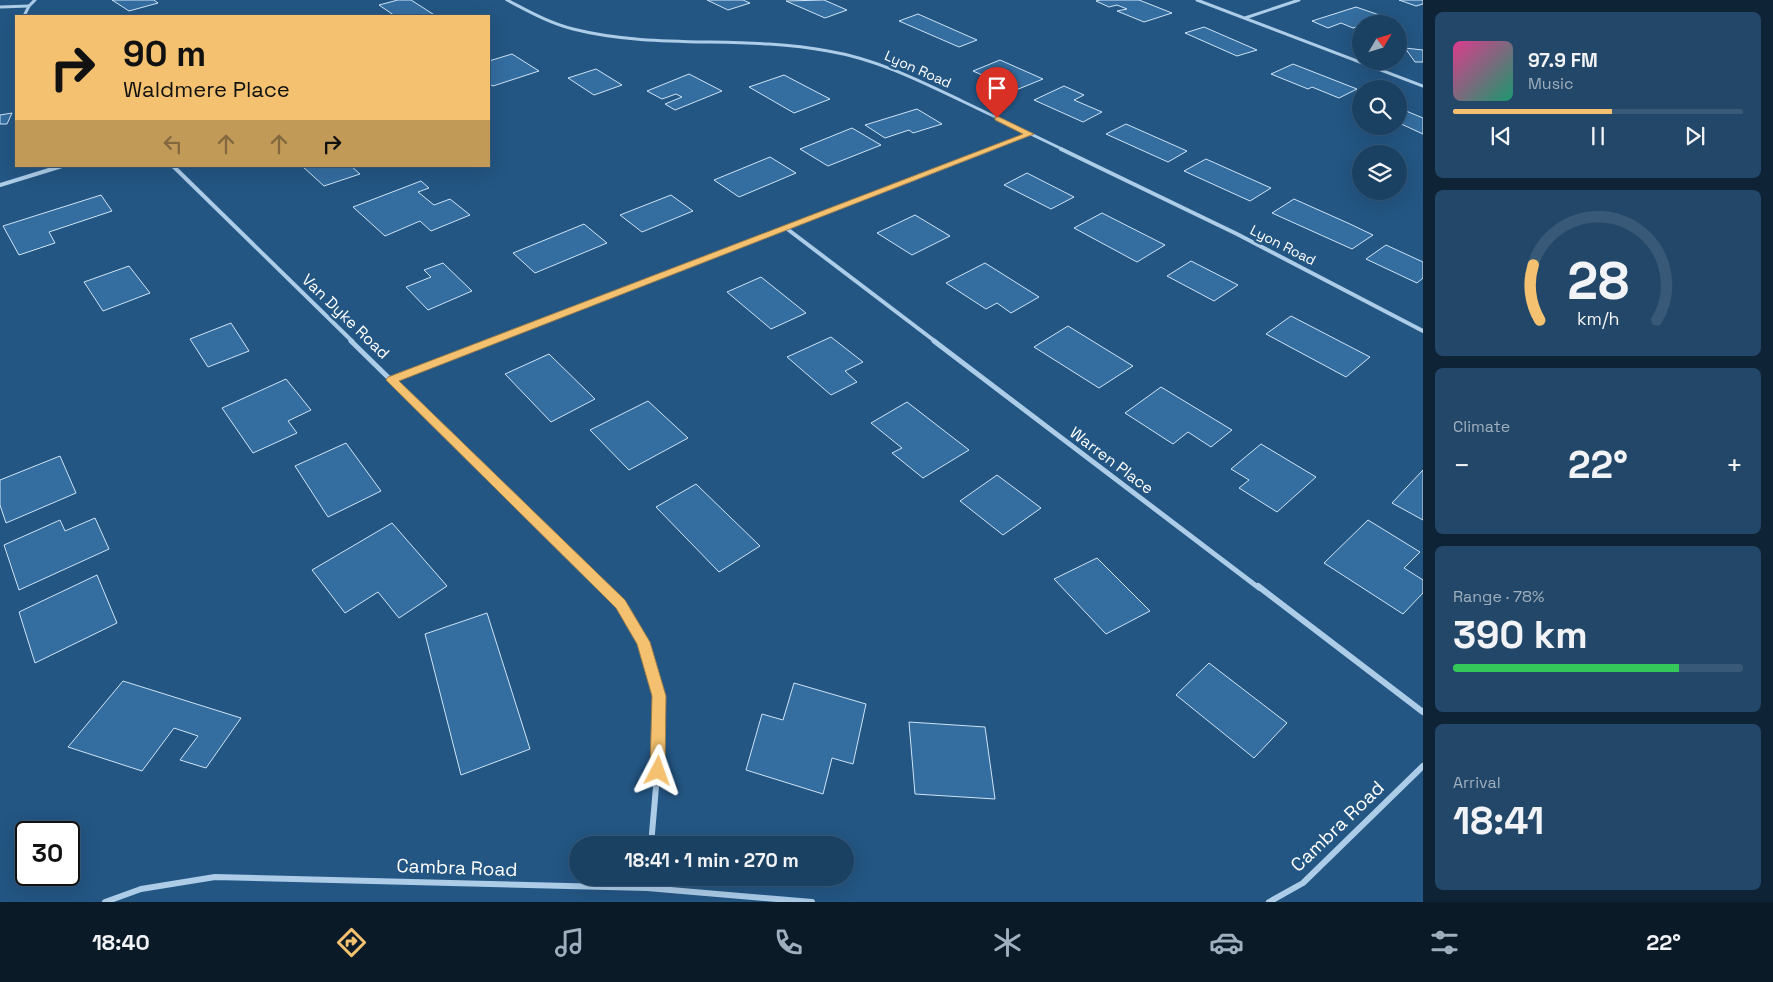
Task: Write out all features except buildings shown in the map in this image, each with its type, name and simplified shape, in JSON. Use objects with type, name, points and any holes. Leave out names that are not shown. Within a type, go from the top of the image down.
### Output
[{"type":"street","points":[[24,15],[35,0]]},
{"type":"street","name":"Lyon Road","points":[[507,0],[546,20],[571,28],[601,34],[634,38],[784,45],[842,53],[900,71],[1237,234],[1423,331]]},
{"type":"street","points":[[1197,0],[1423,86]]},
{"type":"street","points":[[1244,18],[1299,0]]},
{"type":"street","points":[[0,7],[29,6]]},
{"type":"street","points":[[392,380],[1030,134]]},
{"type":"street","points":[[0,185],[59,167]]},
{"type":"street","name":"Van Dyke Road","points":[[174,167],[620,604],[643,642],[659,696],[659,752],[652,836]]},
{"type":"street","name":"Warren Place","points":[[786,228],[1423,712]]},
{"type":"street","name":"Cambra Road","points":[[1268,902],[1303,883],[1423,766]]},
{"type":"street","name":"Cambra Road","points":[[105,902],[142,889],[215,877],[646,888],[812,902]]},
{"type":"route","points":[[658,771],[659,696],[643,642],[620,604],[392,380],[1030,134],[997,118]]}]
